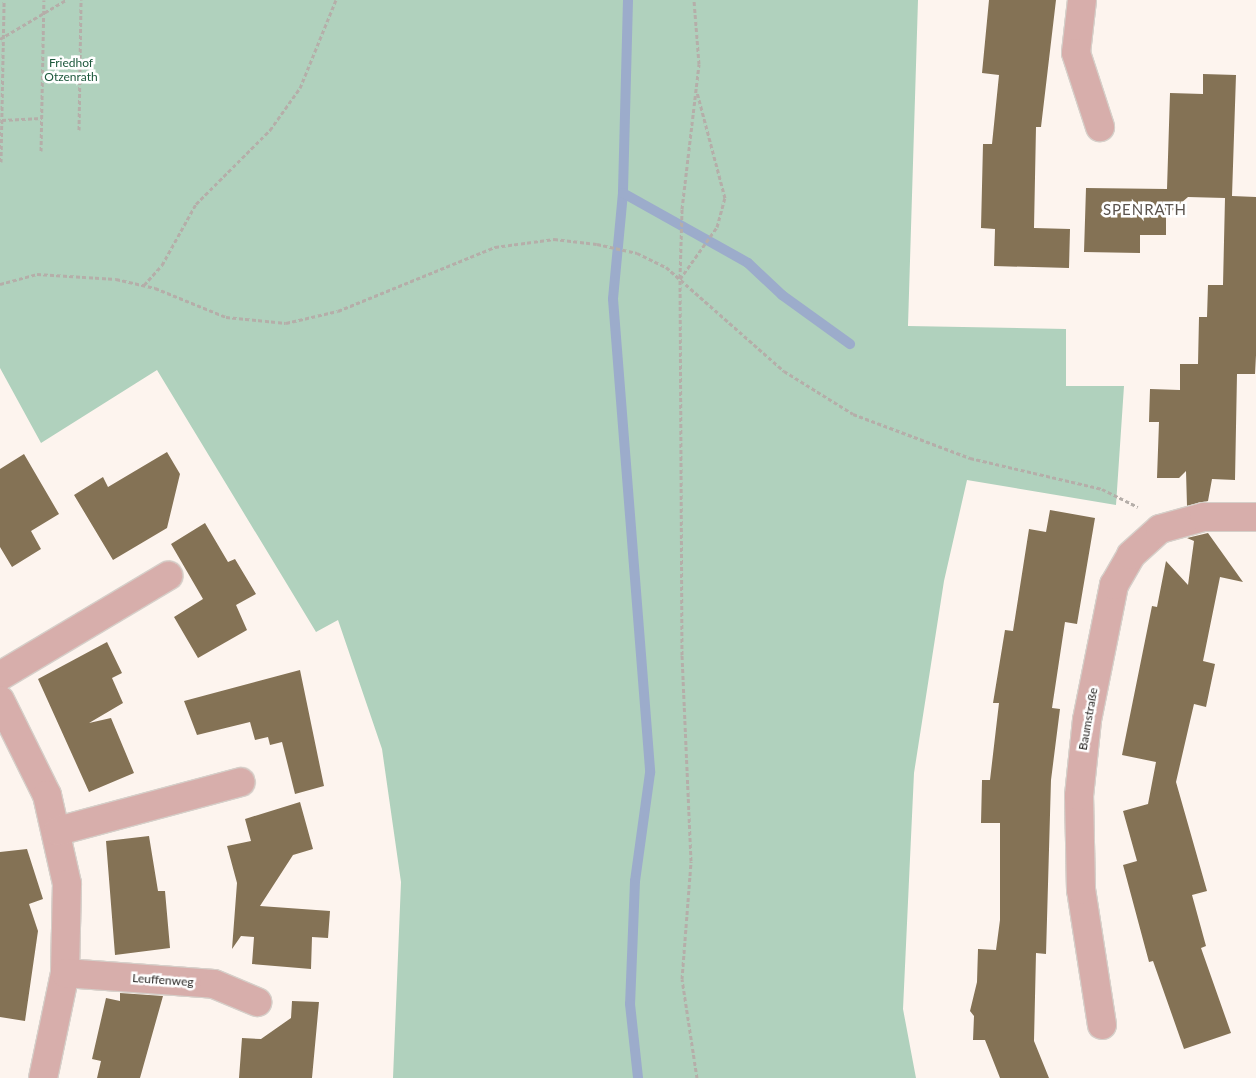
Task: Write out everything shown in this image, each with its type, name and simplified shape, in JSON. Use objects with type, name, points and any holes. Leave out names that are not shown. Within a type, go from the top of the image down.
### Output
[{"type":"street","points":[[1082,0],[1076,53],[1100,127]]},
{"type":"street","name":"Baumstraße","points":[[1102,1024],[1081,890],[1080,766],[1114,585],[1131,556],[1160,529],[1204,517],[1256,517]]},
{"type":"street","points":[[0,676],[168,576]]},
{"type":"street","points":[[0,700],[34,761],[58,832],[69,901],[65,973],[43,1078]]},
{"type":"street","points":[[58,832],[241,782]]},
{"type":"street","name":"Leuffenweg","points":[[65,973],[214,984],[257,1002]]},
{"type":"path","points":[[1,162],[4,0]]},
{"type":"path","points":[[41,151],[44,0]]},
{"type":"path","points":[[2,38],[44,15],[66,0]]},
{"type":"path","points":[[79,130],[81,0]]},
{"type":"path","points":[[144,285],[162,265],[196,204],[270,130],[300,88],[336,0]]},
{"type":"path","points":[[694,0],[697,92],[682,209],[680,279],[682,655],[691,862],[682,979],[697,1078]]},
{"type":"path","points":[[680,279],[703,250],[717,227],[725,198],[697,92]]},
{"type":"path","points":[[2,120],[42,118]]},
{"type":"path","points":[[0,284],[51,274],[144,285],[226,317],[286,323],[338,311],[495,247],[554,238],[597,244],[624,250],[657,262],[680,279],[784,371],[834,404],[970,458],[1122,496],[1160,529]]},
{"type":"green space","name":"Friedhof Otzenrath","points":[[0,0],[918,0],[908,326],[1066,329],[1066,386],[1124,386],[1116,505],[967,480],[944,581],[914,773],[903,1009],[916,1078],[393,1078],[401,882],[382,749],[338,620],[316,632],[157,370],[41,443],[0,368]]},
{"type":"building","points":[[989,0],[1056,0],[1041,127],[1036,127],[1034,228],[1070,229],[1069,268],[994,266],[995,229],[981,228],[983,144],[992,144],[999,75],[982,73]]},
{"type":"building","points":[[1203,74],[1236,75],[1232,196],[1256,197],[1256,355],[1255,374],[1237,374],[1235,480],[1212,479],[1208,501],[1187,506],[1186,471],[1179,478],[1157,478],[1159,422],[1149,422],[1150,389],[1180,390],[1180,364],[1198,364],[1199,317],[1207,317],[1208,285],[1223,285],[1225,198],[1188,197],[1166,216],[1166,235],[1140,235],[1140,253],[1084,252],[1086,188],[1167,189],[1170,93],[1203,94]]},
{"type":"building","points":[[167,452],[180,474],[167,528],[113,560],[74,495],[103,477],[108,487]]},
{"type":"building","points":[[24,454],[59,514],[31,531],[41,549],[12,567],[0,547],[0,469]]},
{"type":"building","points":[[1050,510],[1095,518],[1077,624],[1065,622],[1052,708],[1060,709],[1051,780],[1046,954],[1036,953],[1034,1041],[1049,1078],[1000,1078],[985,1040],[973,1040],[974,1016],[970,1011],[977,982],[978,949],[996,950],[1000,920],[1000,823],[981,823],[982,780],[990,780],[999,703],[993,703],[1005,630],[1013,631],[1029,529],[1046,532]]},
{"type":"building","points":[[205,523],[228,562],[235,559],[256,594],[236,605],[247,630],[198,658],[174,617],[203,599],[171,544]]},
{"type":"building","points":[[1208,533],[1243,582],[1220,577],[1203,661],[1215,664],[1206,707],[1194,704],[1176,782],[1207,891],[1192,895],[1206,946],[1201,948],[1231,1033],[1184,1049],[1153,961],[1149,962],[1123,865],[1137,861],[1123,811],[1148,804],[1156,762],[1122,755],[1152,606],[1157,607],[1166,561],[1188,585],[1194,541],[1187,538]]},
{"type":"building","points":[[107,642],[122,673],[112,678],[123,703],[89,723],[111,718],[134,773],[89,792],[38,679]]},
{"type":"building","points":[[300,670],[324,786],[295,794],[282,742],[270,745],[268,737],[255,740],[250,722],[197,735],[184,701]]},
{"type":"building","points":[[300,802],[313,849],[293,855],[260,906],[330,911],[328,938],[312,937],[311,969],[252,964],[254,937],[241,936],[232,949],[237,883],[227,846],[251,841],[245,819]]},
{"type":"building","points":[[149,836],[158,891],[165,891],[170,948],[115,955],[106,841]]},
{"type":"building","points":[[27,849],[43,899],[29,904],[38,931],[25,1021],[0,1017],[0,852]]},
{"type":"building","points":[[120,993],[163,996],[140,1078],[97,1078],[101,1061],[92,1059],[106,998],[120,1001]]},
{"type":"building","points":[[292,1001],[319,1002],[312,1078],[239,1078],[242,1038],[261,1039],[291,1018]]},
{"type":"waterway","points":[[628,0],[623,193],[613,299],[650,773],[635,881],[630,1004],[638,1078]]},
{"type":"waterway","points":[[623,193],[748,263],[782,295],[850,344]]},
{"type":"district","name":"SPENRATH","points":[[1145,210]]}]
